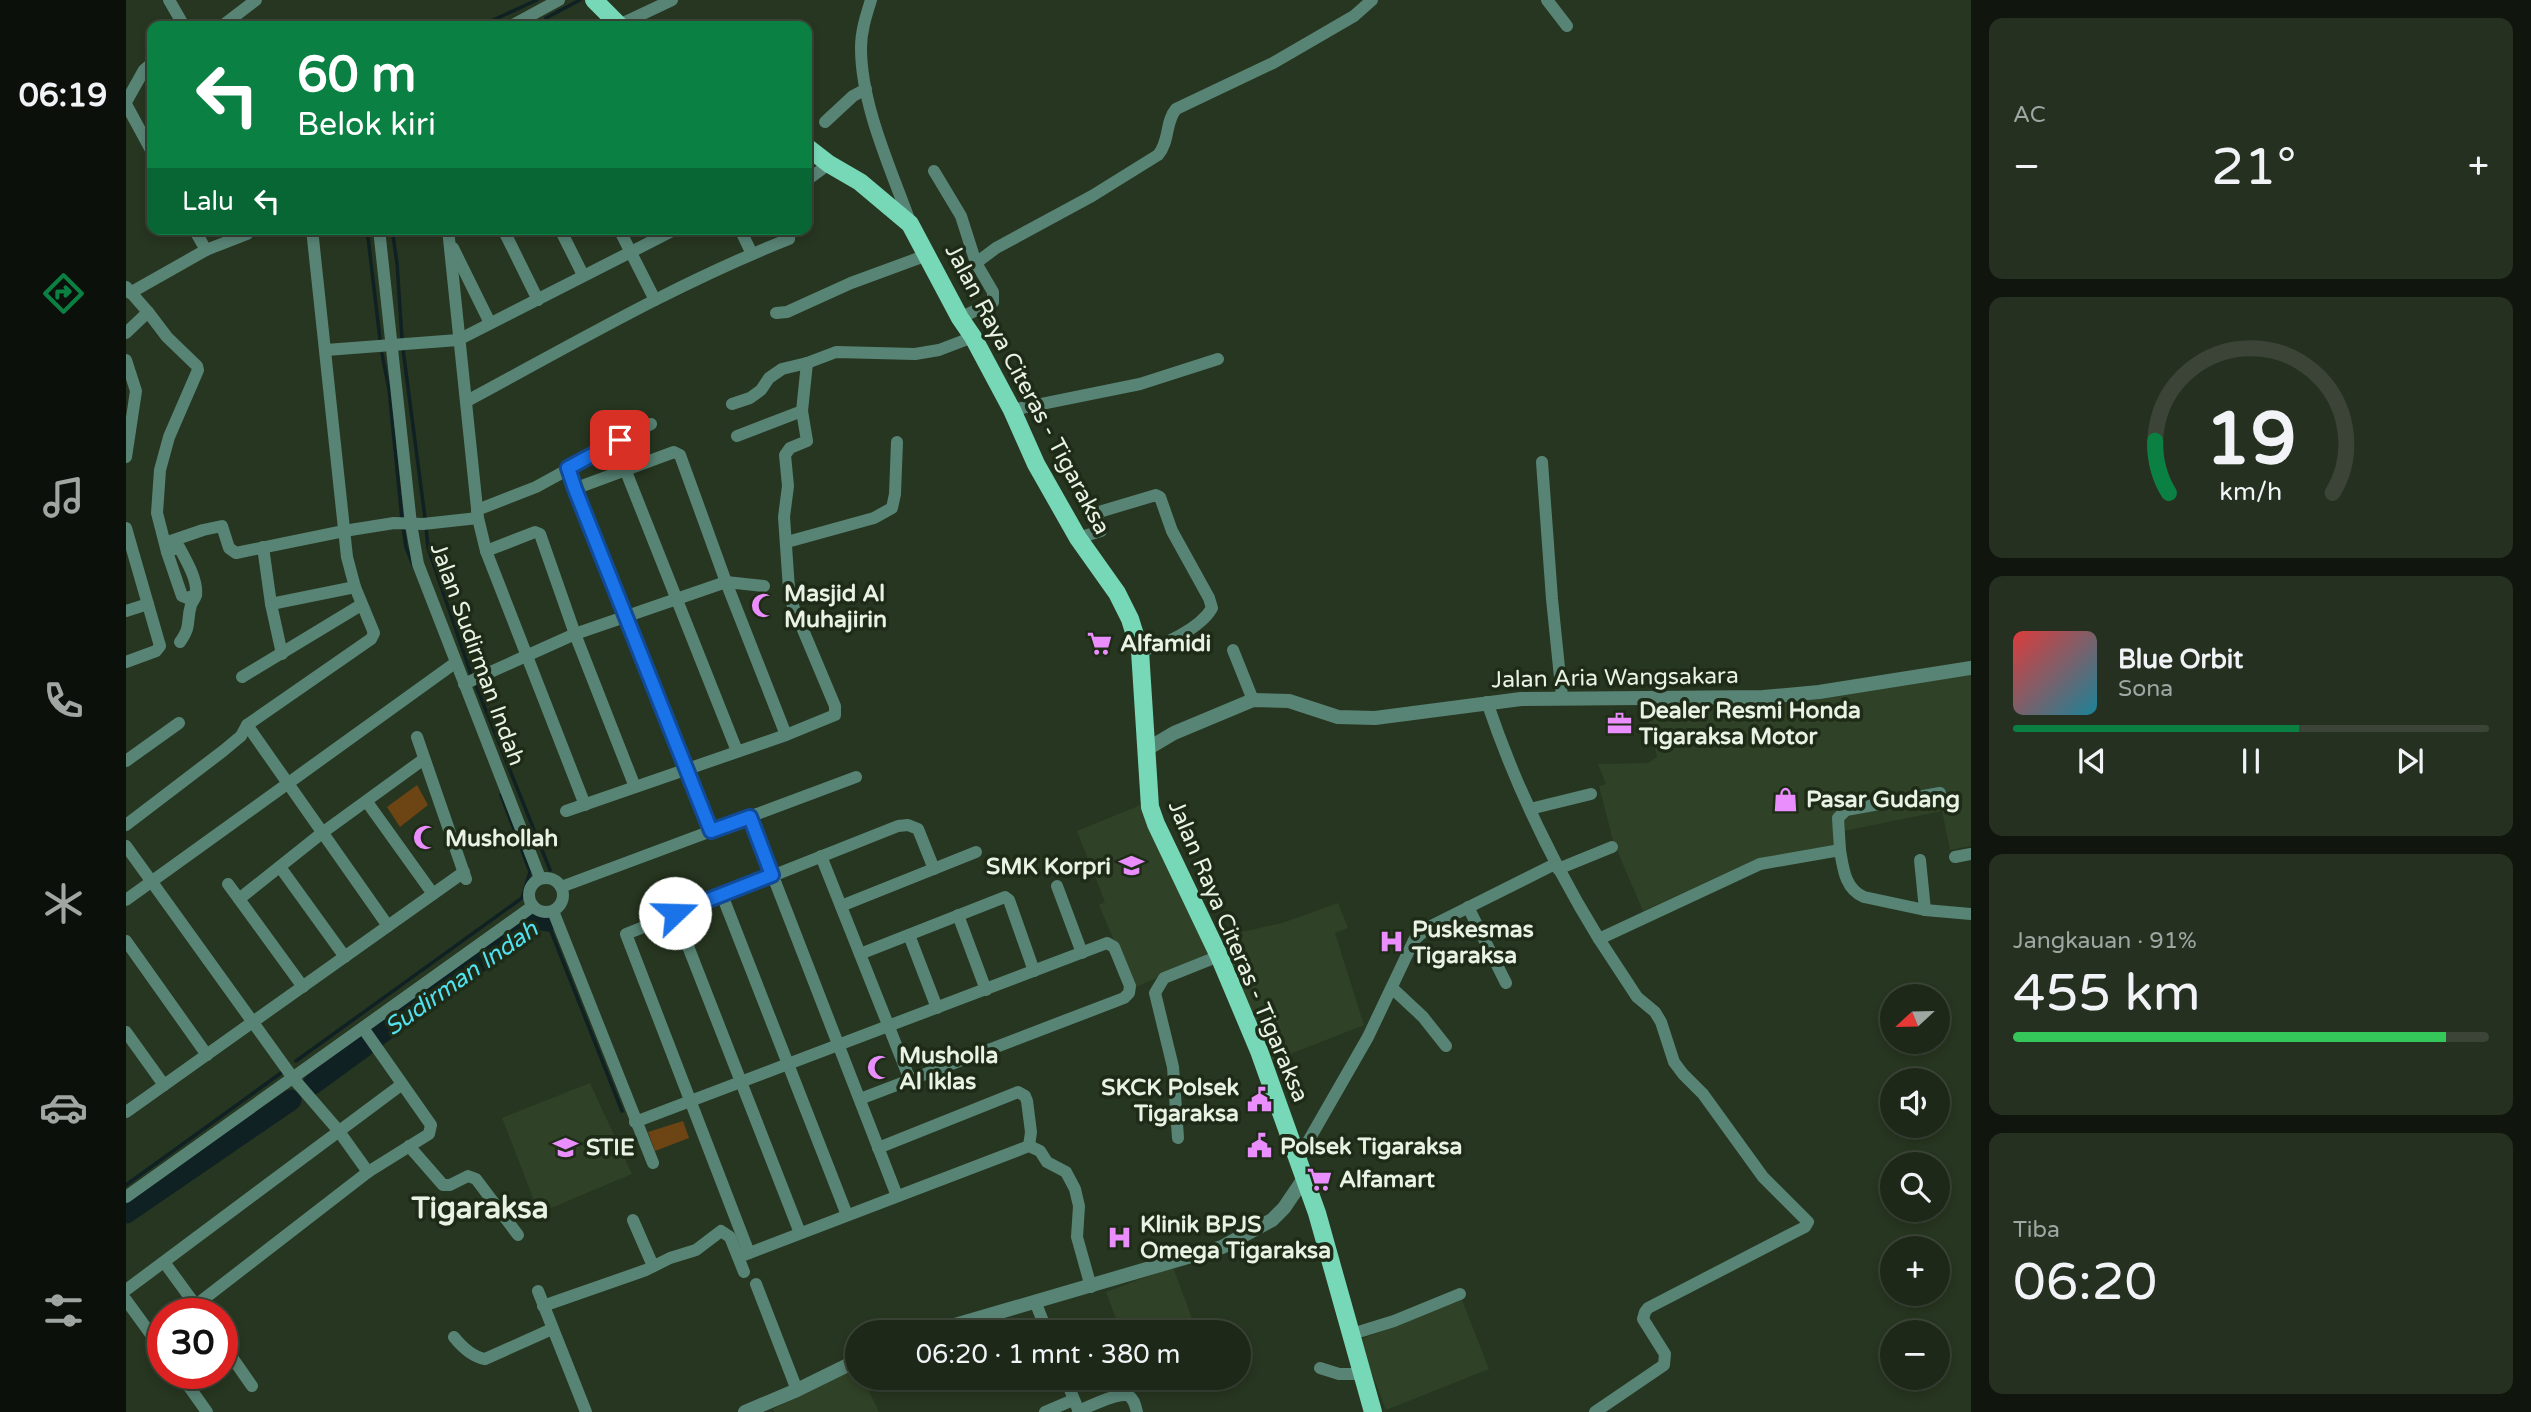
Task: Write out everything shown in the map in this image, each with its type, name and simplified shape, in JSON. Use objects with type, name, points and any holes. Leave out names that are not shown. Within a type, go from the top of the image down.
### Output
[{"type":"main road","points":[[594,0],[615,21]]},
{"type":"main road","name":"Jalan Raya Citeras - Tigaraksa","points":[[812,151],[860,182],[910,224],[1012,410],[1036,464],[1078,538],[1117,593],[1130,618],[1140,651],[1147,749],[1147,796],[1156,824],[1219,956],[1259,1051],[1305,1177],[1373,1412]]},
{"type":"street","points":[[169,0],[181,21]]},
{"type":"street","points":[[229,21],[256,0]]},
{"type":"street","points":[[520,21],[559,0]]},
{"type":"street","points":[[630,21],[672,0]]},
{"type":"street","points":[[871,0],[863,27],[861,49],[866,89],[910,224]]},
{"type":"street","points":[[976,263],[996,248],[1093,196],[1158,155],[1164,148],[1171,115],[1176,109],[1273,63],[1354,16],[1372,0]]},
{"type":"street","points":[[1547,0],[1567,26]]},
{"type":"street","points":[[147,67],[126,103],[147,143]]},
{"type":"street","points":[[825,122],[853,96],[866,89]]},
{"type":"street","points":[[812,176],[829,164]]},
{"type":"street","points":[[934,171],[961,216],[976,263],[993,292],[993,302],[960,318]]},
{"type":"street","points":[[197,235],[206,250]]},
{"type":"street","points":[[166,547],[157,513],[160,470],[169,437],[198,370],[193,361],[167,337],[128,290],[206,250],[244,235]]},
{"type":"street","points":[[126,825],[223,751],[241,736],[247,725],[371,639],[374,629],[361,605],[347,558],[313,235]]},
{"type":"street","name":"Jalan Sudirman Indah","points":[[380,235],[411,524],[418,564],[540,878]]},
{"type":"street","points":[[449,235],[490,323]]},
{"type":"street","points":[[449,235],[477,514],[486,551],[585,805]]},
{"type":"street","points":[[506,235],[538,300]]},
{"type":"street","points":[[563,235],[583,275]]},
{"type":"street","points":[[622,235],[655,300]]},
{"type":"street","points":[[326,349],[458,340],[665,235]]},
{"type":"street","points":[[743,235],[752,254]]},
{"type":"street","points":[[467,401],[655,300],[789,239],[791,235]]},
{"type":"street","points":[[776,313],[786,312],[850,283],[927,255]]},
{"type":"street","points":[[126,332],[148,312]]},
{"type":"street","points":[[732,404],[750,398],[782,369],[836,352],[915,354],[939,350],[973,337]]},
{"type":"street","points":[[1012,410],[1140,384],[1218,359]]},
{"type":"street","points":[[126,360],[131,393],[126,457]]},
{"type":"street","points":[[566,811],[786,735],[835,715],[836,711],[790,598],[788,542],[784,517],[788,486],[785,455],[790,448],[807,441],[802,411],[807,363]]},
{"type":"street","points":[[737,436],[802,411]]},
{"type":"street","points":[[166,547],[222,526],[229,548],[236,553],[344,531],[477,514],[651,424]]},
{"type":"street","points":[[788,542],[874,518],[892,508],[897,442]]},
{"type":"street","points":[[575,489],[674,452],[680,455],[786,735]]},
{"type":"street","points":[[1542,463],[1562,697]]},
{"type":"street","points":[[568,468],[711,831]]},
{"type":"street","points":[[625,469],[737,751]]},
{"type":"street","points":[[1078,538],[1101,531],[1097,515],[1100,512],[1156,495],[1160,497],[1172,531],[1212,608],[1185,632],[1154,648],[1140,651]]},
{"type":"street","points":[[126,528],[131,556],[160,646],[156,652],[126,662]]},
{"type":"street","points":[[486,551],[535,533],[541,534],[575,634],[635,787]]},
{"type":"street","points":[[166,547],[179,547],[189,565],[196,595],[191,605],[189,630],[180,642]]},
{"type":"street","points":[[262,547],[282,653]]},
{"type":"street","points":[[464,684],[575,634],[677,598],[726,582],[764,586]]},
{"type":"street","points":[[271,604],[355,587]]},
{"type":"street","points":[[126,611],[148,604]]},
{"type":"street","points":[[242,677],[361,605]]},
{"type":"street","points":[[1233,650],[1253,700]]},
{"type":"street","points":[[126,901],[455,663]]},
{"type":"street","name":"Jalan Aria Wangsakara","points":[[1147,749],[1174,733],[1253,700],[1289,701],[1349,718],[1400,715],[1487,702],[1562,697],[1774,696],[1819,692],[1971,668]]},
{"type":"street","points":[[1487,702],[1506,759],[1556,867],[1637,996],[1661,1022],[1674,1062],[1703,1094],[1758,1171],[1808,1222],[1805,1227],[1648,1308],[1643,1319],[1665,1354],[1664,1365],[1595,1412]]},
{"type":"street","points":[[126,761],[178,723]]},
{"type":"street","points":[[247,725],[388,926]]},
{"type":"street","points":[[126,1112],[433,894],[465,876],[417,737]]},
{"type":"street","points":[[239,899],[322,833],[424,759]]},
{"type":"street","points":[[561,887],[856,777]]},
{"type":"street","points":[[1940,793],[1846,810],[1838,818],[1840,850],[1850,888],[1856,894],[1925,911],[1971,914]]},
{"type":"street","points":[[1530,809],[1591,794]]},
{"type":"street","points":[[367,802],[433,894]]},
{"type":"street","points":[[750,817],[897,1196]]},
{"type":"street","points":[[744,1272],[746,1250],[626,934],[898,826],[908,825],[918,829],[934,869]]},
{"type":"street","points":[[126,846],[293,1078],[338,1130],[368,1172]]},
{"type":"street","points":[[1298,1159],[1368,1037],[1405,958],[1421,932],[1468,907],[1556,867],[1612,847]]},
{"type":"street","points":[[1599,939],[1760,864],[1840,850]]},
{"type":"street","points":[[841,906],[976,852]]},
{"type":"street","points":[[1955,857],[1971,854]]},
{"type":"street","points":[[821,856],[910,1080]]},
{"type":"street","points":[[1920,860],[1925,911]]},
{"type":"street","points":[[280,867],[345,957]]},
{"type":"street","points":[[540,878],[550,878],[559,883],[564,892],[563,902],[547,913],[537,911],[528,893],[532,884],[540,878]]},
{"type":"street","points":[[228,884],[303,987]]},
{"type":"street","points":[[1057,886],[1082,953]]},
{"type":"street","points":[[722,895],[847,1215]]},
{"type":"street","points":[[860,954],[998,899],[1007,898],[1034,971]]},
{"type":"street","points":[[126,1197],[533,906]]},
{"type":"street","points":[[1468,907],[1506,983]]},
{"type":"street","points":[[553,911],[653,1163]]},
{"type":"street","points":[[675,913],[800,1233]]},
{"type":"street","points":[[958,915],[986,989]]},
{"type":"street","points":[[909,934],[937,1008]]},
{"type":"street","points":[[126,941],[207,1055]]},
{"type":"street","points":[[635,1122],[1111,944],[1130,986],[1129,993],[1124,998],[860,1099]]},
{"type":"street","points":[[1178,1138],[1173,1067],[1155,993],[1164,978],[1219,956]]},
{"type":"street","points":[[1392,988],[1423,1017],[1446,1046]]},
{"type":"street","points":[[214,1298],[368,1172],[429,1134],[431,1125],[363,1028]]},
{"type":"street","points":[[126,1032],[164,1085]]},
{"type":"street","points":[[126,1290],[401,1084]]},
{"type":"street","points":[[878,1147],[1018,1092],[1025,1096],[1027,1101],[1031,1132],[1028,1146]]},
{"type":"street","points":[[409,1146],[443,1185],[450,1185],[468,1176],[477,1179],[518,1235]]},
{"type":"street","points":[[744,1255],[1028,1146],[1037,1149],[1047,1162],[1066,1171],[1075,1189],[1079,1206],[1077,1237],[1091,1287]]},
{"type":"street","points":[[972,1320],[1191,1258],[1245,1237],[1272,1220],[1284,1208],[1305,1177]]},
{"type":"street","points":[[634,1220],[653,1266]]},
{"type":"street","points":[[543,1306],[696,1250],[722,1231],[744,1255]]},
{"type":"street","points":[[164,1262],[190,1298]]},
{"type":"street","points":[[756,1284],[797,1390]]},
{"type":"street","points":[[538,1291],[586,1412]]},
{"type":"street","points":[[1352,1334],[1394,1321],[1460,1294]]},
{"type":"street","points":[[126,1300],[147,1328]]},
{"type":"street","points":[[1035,1301],[1042,1320]]},
{"type":"street","points":[[454,1337],[462,1347],[485,1359],[552,1329]]},
{"type":"street","points":[[238,1366],[252,1386]]},
{"type":"street","points":[[745,1412],[845,1366]]},
{"type":"street","points":[[1320,1368],[1339,1374],[1362,1374]]},
{"type":"street","points":[[191,1389],[207,1412]]},
{"type":"street","points":[[1070,1390],[1077,1408]]},
{"type":"street","points":[[1045,1412],[1077,1408],[1120,1394],[1133,1400],[1137,1412]]},
{"type":"shaded area","name":"Pasar Gudang","points":[[1971,675],[1971,846],[1950,850],[1942,811],[1844,831],[1845,843],[1757,859],[1643,911],[1613,841],[1599,786],[1606,784],[1598,764],[1648,763],[1657,757],[1645,706],[1818,697]]},
{"type":"shaded area","points":[[417,785],[428,805],[400,827],[387,807]]},
{"type":"shaded area","name":"SMK Korpri","points":[[1143,804],[1211,954],[1134,988],[1099,905],[1105,902],[1077,831]]},
{"type":"shaded area","points":[[1338,903],[1348,928],[1335,933],[1364,1025],[1270,1062],[1218,937],[1282,923]]},
{"type":"shaded area","name":"STIE","points":[[590,1083],[632,1174],[539,1213],[502,1118]]},
{"type":"shaded area","points":[[683,1121],[689,1138],[655,1151],[648,1132]]},
{"type":"shaded area","points":[[1173,1267],[1193,1320],[1116,1320],[1106,1292]]},
{"type":"shaded area","points":[[1462,1300],[1489,1369],[1386,1410],[1359,1340]]},
{"type":"shaded area","points":[[845,1374],[845,1390],[868,1390],[879,1412],[774,1412],[773,1409]]},
{"type":"waterway","points":[[491,21],[537,0]]},
{"type":"waterway","points":[[546,18],[580,0]]},
{"type":"waterway","points":[[368,235],[380,339]]},
{"type":"waterway","points":[[393,235],[402,339]]},
{"type":"waterway","points":[[403,349],[425,518]]},
{"type":"waterway","points":[[382,354],[389,389],[402,519]]},
{"type":"waterway","points":[[403,527],[406,547],[413,565]]},
{"type":"waterway","points":[[426,527],[428,548],[471,674]]},
{"type":"waterway","points":[[475,683],[550,870]]},
{"type":"waterway","points":[[296,1061],[522,898],[530,872],[501,795]]},
{"type":"waterway","name":"Sudirman Indah","points":[[376,1037],[538,919],[547,921]]},
{"type":"waterway","points":[[547,921],[622,1111]]},
{"type":"waterway","name":"Sudirman Indah","points":[[313,1084],[365,1046]]},
{"type":"waterway","points":[[126,1185],[281,1073]]},
{"type":"waterway","name":"Sudirman Indah","points":[[126,1213],[291,1100]]},
{"type":"place","name":"Masjid Al Muhajirin","points":[[764,606]]},
{"type":"place","name":"Alfamidi","points":[[1100,643]]},
{"type":"place","name":"Dealer Resmi Honda Tigaraksa Motor","points":[[1619,723]]},
{"type":"place","name":"Pasar Gudang","points":[[1786,799]]},
{"type":"place","name":"Mushollah","points":[[425,838]]},
{"type":"place","name":"SMK Korpri","points":[[1131,866]]},
{"type":"place","name":"Puskesmas Tigaraksa","points":[[1392,942]]},
{"type":"place","name":"Musholla Al Iklas","points":[[879,1068]]},
{"type":"place","name":"SKCK Polsek Tigaraksa","points":[[1259,1100]]},
{"type":"place","name":"Polsek Tigaraksa","points":[[1260,1146]]},
{"type":"place","name":"STIE","points":[[566,1147]]},
{"type":"place","name":"Alfamart","points":[[1319,1179]]},
{"type":"place","name":"Klinik BPJS Omega Tigaraksa","points":[[1120,1237]]},
{"type":"district","name":"Tigaraksa","points":[[480,1208]]},
{"type":"route","points":[[620,440],[568,468],[575,489],[711,831],[750,817],[772,875],[675,913]]}]
